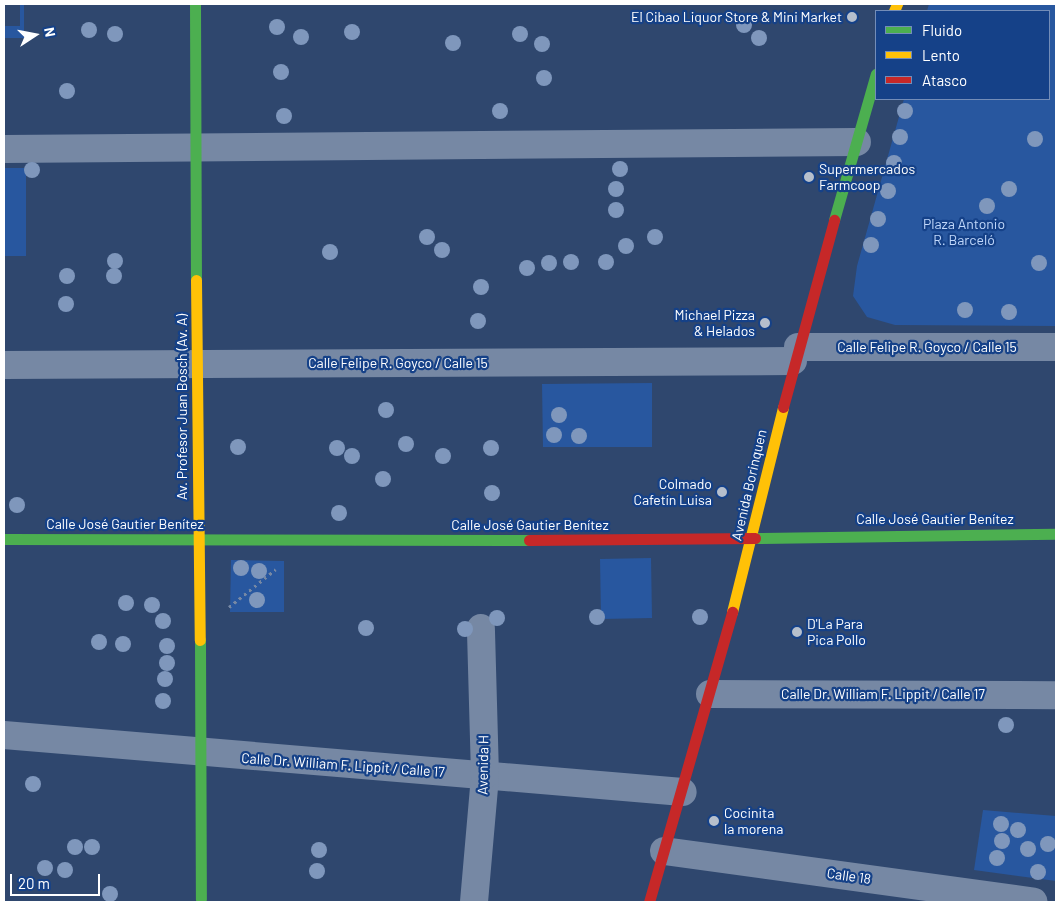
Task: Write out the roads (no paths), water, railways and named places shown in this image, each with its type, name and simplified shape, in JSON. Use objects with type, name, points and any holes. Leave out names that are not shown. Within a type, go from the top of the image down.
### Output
[{"type":"street","name":"Av. Profesor Juan Bosch (Av. A)","points":[[195,4],[201,899]]},
{"type":"street","name":"Avenida Borinquen","points":[[649,902],[683,792],[754,536],[795,354],[875,78]]},
{"type":"street","points":[[4,149],[857,142]]},
{"type":"street","name":"Calle Felipe R. Goyco / Calle 15","points":[[4,365],[196,365],[795,354],[1056,347]]},
{"type":"street","name":"Calle José Gautier Benítez","points":[[4,538],[626,540],[754,536],[1056,534]]},
{"type":"street","name":"Avenida H","points":[[474,902],[485,775],[481,628]]},
{"type":"street","name":"Calle Dr. William F. Lippit / Calle 17","points":[[710,694],[1056,695]]},
{"type":"street","name":"Calle Dr. William F. Lippit / Calle 17","points":[[4,735],[201,754],[683,792]]},
{"type":"street","name":"Calle 18","points":[[664,851],[1034,902]]},
{"type":"place","name":"El Cibao Liquor Store & Mini Market","points":[[852,17]]},
{"type":"place","name":"Supermercados Farmcoop","points":[[809,177]]},
{"type":"place","name":"Michael Pizza & Helados","points":[[765,323]]},
{"type":"place","name":"Colmado Cafetín Luisa","points":[[722,492]]},
{"type":"place","name":"D'La Para Pica Pollo","points":[[797,632]]},
{"type":"place","name":"Cocinita la morena","points":[[714,821]]},
{"type":"park label","name":"Plaza Antonio R. Barceló","points":[[964,232]]}]
